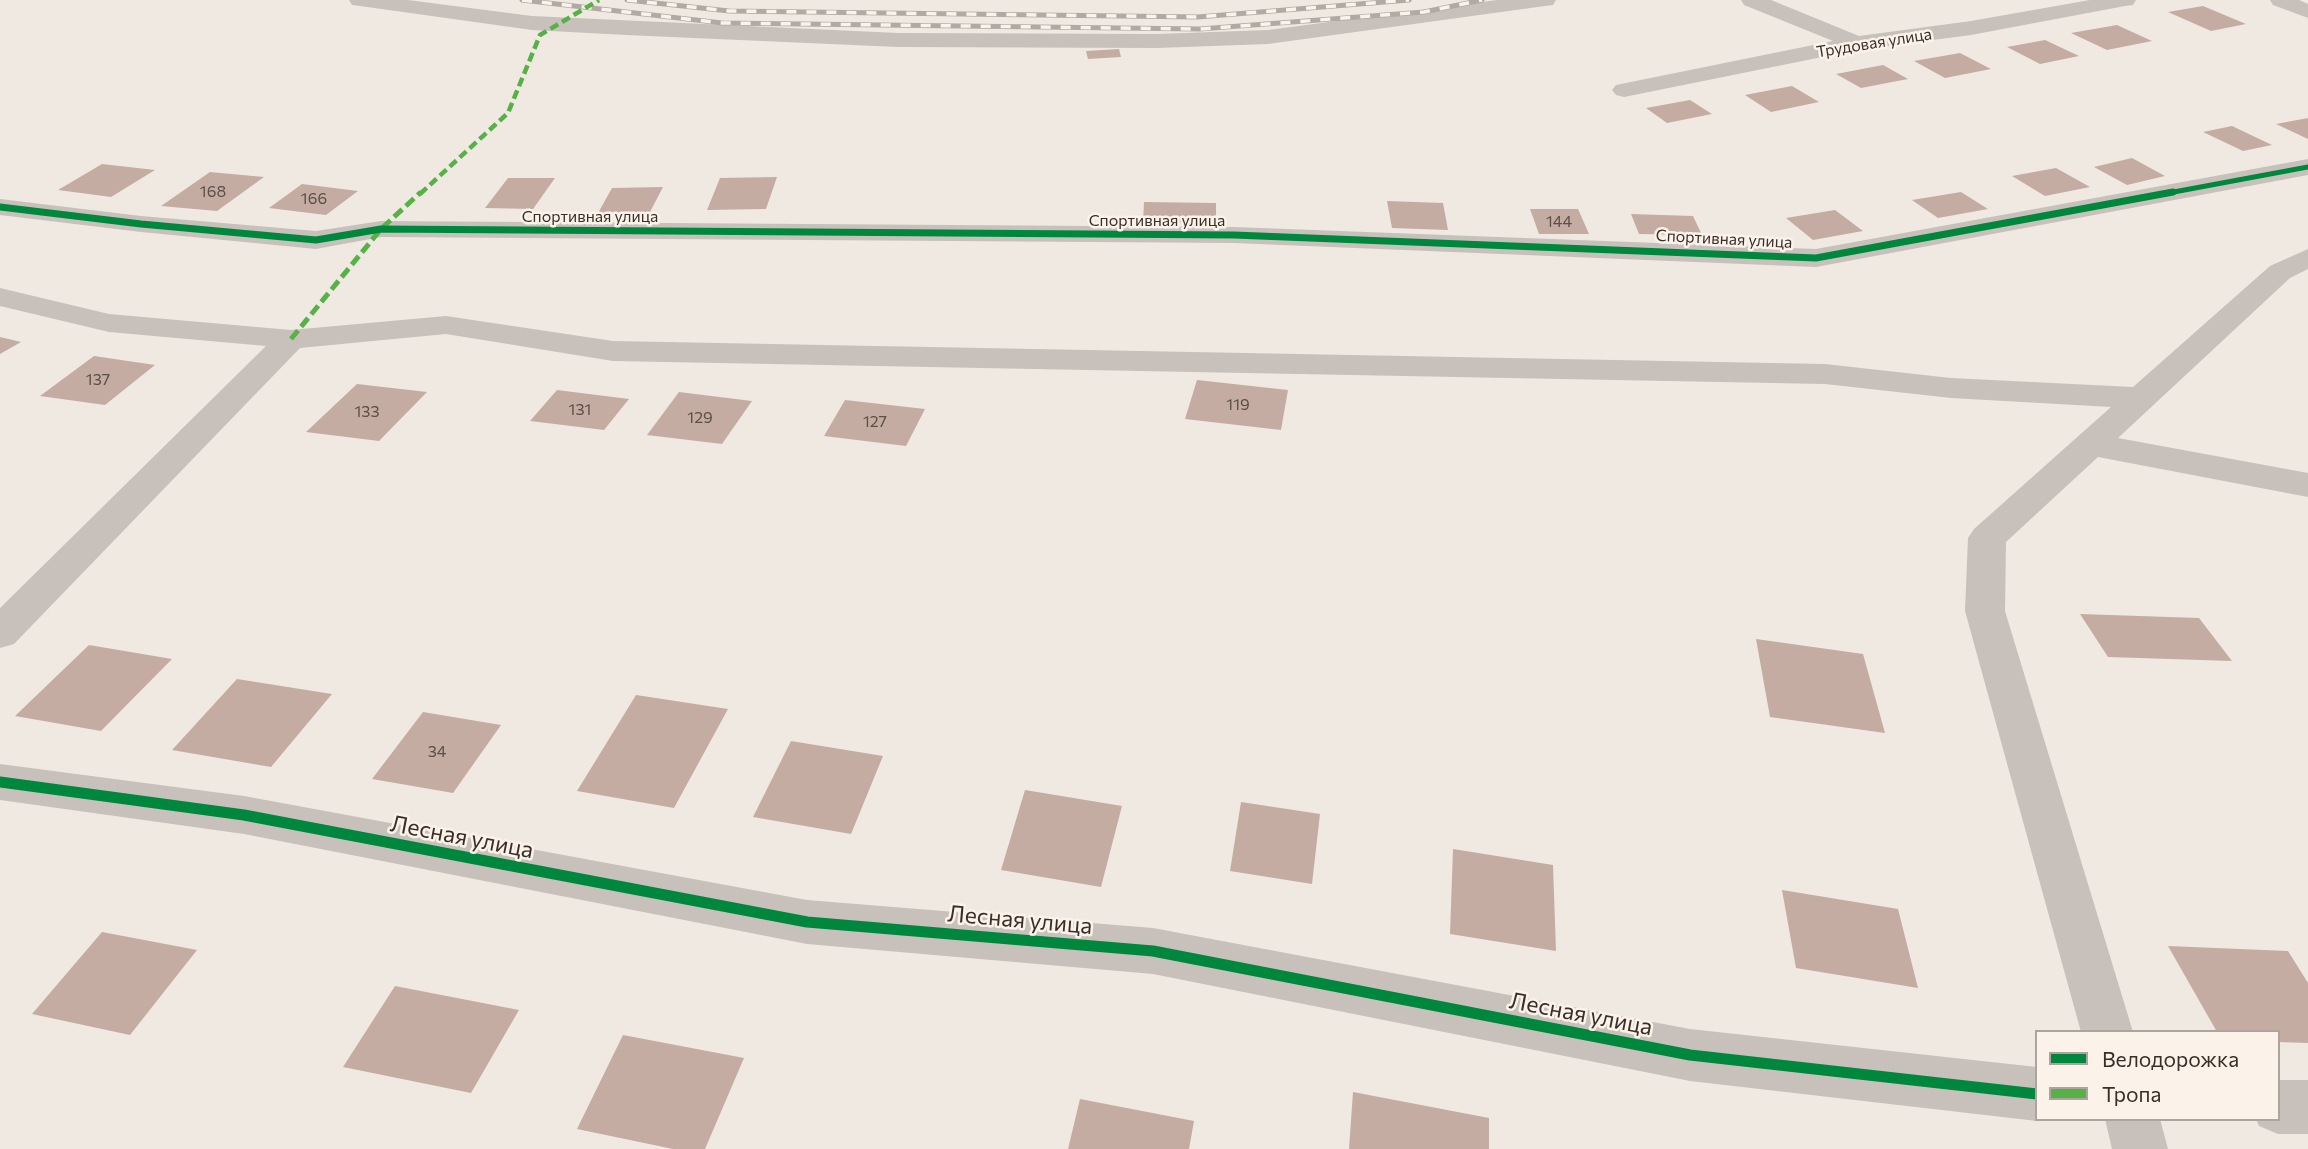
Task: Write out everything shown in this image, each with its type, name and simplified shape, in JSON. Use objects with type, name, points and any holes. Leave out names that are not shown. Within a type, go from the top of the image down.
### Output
[{"type":"street","points":[[360,0],[532,23],[626,28],[898,40],[1157,41],[1268,37],[1545,0]]},
{"type":"street","points":[[1752,0],[1857,43]]},
{"type":"street","name":"Трудовая улица","points":[[1623,90],[1857,43],[1971,28],[2124,0]]},
{"type":"street","points":[[2281,0],[2308,12]]},
{"type":"street","name":"Спортивная улица","points":[[0,206],[141,224],[316,240],[381,229],[1220,235],[1816,258],[2308,167]]},
{"type":"street","points":[[2106,1030],[1985,611],[1987,538],[2280,272],[2308,258]]},
{"type":"street","points":[[0,297],[108,323],[291,339],[446,325],[613,351],[1825,374],[1951,388],[2141,398]]},
{"type":"street","points":[[0,633],[291,339]]},
{"type":"street","points":[[2090,443],[2308,485]]},
{"type":"street","name":"Лесная улица","points":[[0,782],[244,815],[807,922],[1153,951],[1690,1055],[2035,1094]]},
{"type":"street","points":[[2280,1107],[2308,1107]]},
{"type":"street","points":[[2133,1121],[2140,1149]]},
{"type":"building","points":[[2203,6],[2246,24],[2211,31],[2168,12]]},
{"type":"building","points":[[2117,25],[2152,41],[2107,50],[2071,33]]},
{"type":"building","points":[[2045,40],[2079,56],[2040,64],[2007,47]]},
{"type":"building","points":[[1119,49],[1121,57],[1088,59],[1086,51]]},
{"type":"building","points":[[1960,53],[1991,69],[1945,78],[1914,61]]},
{"type":"building","points":[[1883,65],[1908,79],[1861,88],[1836,74]]},
{"type":"building","points":[[1792,86],[1819,102],[1771,112],[1745,95]]},
{"type":"building","points":[[1690,100],[1712,114],[1667,123],[1646,108]]},
{"type":"building","points":[[2308,118],[2308,139],[2276,124]]},
{"type":"building","points":[[2232,126],[2272,145],[2243,151],[2203,132]]},
{"type":"building","points":[[2132,158],[2165,176],[2127,185],[2094,167]]},
{"type":"building","points":[[102,164],[155,170],[111,197],[58,190]]},
{"type":"building","points":[[2056,168],[2090,187],[2045,196],[2012,176]]},
{"type":"building","points":[[210,172],[264,177],[217,211],[161,206]]},
{"type":"building","points":[[777,177],[766,209],[707,210],[720,178]]},
{"type":"building","points":[[508,178],[555,178],[533,209],[485,208]]},
{"type":"building","points":[[302,184],[358,191],[326,215],[269,208]]},
{"type":"building","points":[[663,187],[650,212],[598,213],[612,188]]},
{"type":"building","points":[[1961,192],[1988,209],[1938,218],[1912,200]]},
{"type":"building","points":[[1387,201],[1443,203],[1448,230],[1392,228]]},
{"type":"building","points":[[1144,202],[1216,203],[1216,223],[1143,222]]},
{"type":"building","points":[[1530,209],[1578,209],[1589,234],[1539,234]]},
{"type":"building","points":[[1835,210],[1863,231],[1813,240],[1786,218]]},
{"type":"building","points":[[1631,214],[1693,216],[1702,235],[1639,234]]},
{"type":"building","points":[[0,337],[21,342],[0,354]]},
{"type":"building","points":[[94,356],[155,365],[105,405],[40,396]]},
{"type":"building","points":[[1197,380],[1288,390],[1281,430],[1185,419]]},
{"type":"building","points":[[357,384],[427,392],[379,441],[306,432]]},
{"type":"building","points":[[557,390],[629,399],[604,430],[530,421]]},
{"type":"building","points":[[679,392],[752,401],[722,444],[647,435]]},
{"type":"building","points":[[845,400],[925,409],[906,446],[824,436]]},
{"type":"building","points":[[2080,614],[2199,618],[2232,661],[2108,657]]},
{"type":"building","points":[[1756,639],[1863,654],[1885,733],[1770,717]]},
{"type":"building","points":[[89,645],[172,659],[101,731],[15,716]]},
{"type":"building","points":[[237,679],[332,694],[271,767],[172,750]]},
{"type":"building","points":[[636,695],[728,709],[674,808],[577,791]]},
{"type":"building","points":[[423,712],[501,725],[453,793],[372,779]]},
{"type":"building","points":[[791,741],[883,756],[851,834],[753,817]]},
{"type":"building","points":[[1025,790],[1122,806],[1101,887],[1001,870]]},
{"type":"building","points":[[1241,802],[1320,814],[1312,884],[1230,871]]},
{"type":"building","points":[[1453,849],[1553,865],[1556,951],[1450,934]]},
{"type":"building","points":[[1782,890],[1898,909],[1918,988],[1796,968]]},
{"type":"building","points":[[102,932],[197,950],[130,1035],[32,1014]]},
{"type":"building","points":[[2168,946],[2288,951],[2308,983],[2308,1043],[2280,1042],[2280,1030],[2216,1030]]},
{"type":"building","points":[[395,986],[519,1010],[471,1093],[343,1067]]},
{"type":"building","points":[[623,1035],[744,1058],[705,1149],[673,1149],[577,1129]]},
{"type":"building","points":[[1353,1092],[1489,1118],[1489,1149],[1349,1149]]},
{"type":"building","points":[[1080,1099],[1194,1121],[1189,1149],[1068,1149]]},
{"type":"railway","points":[[522,0],[722,23],[1200,29],[1424,12],[1482,0]]},
{"type":"railway","points":[[627,0],[729,11],[1198,17],[1409,0]]},
{"type":"marked path","points":[[291,339],[381,229],[508,113],[540,35],[599,0]]},
{"type":"cycle path","points":[[0,207],[141,224],[316,240],[381,229],[1234,235],[1816,258],[2308,167]]},
{"type":"cycle path","points":[[0,782],[244,815],[807,922],[1153,951],[1690,1055],[2035,1094]]}]
